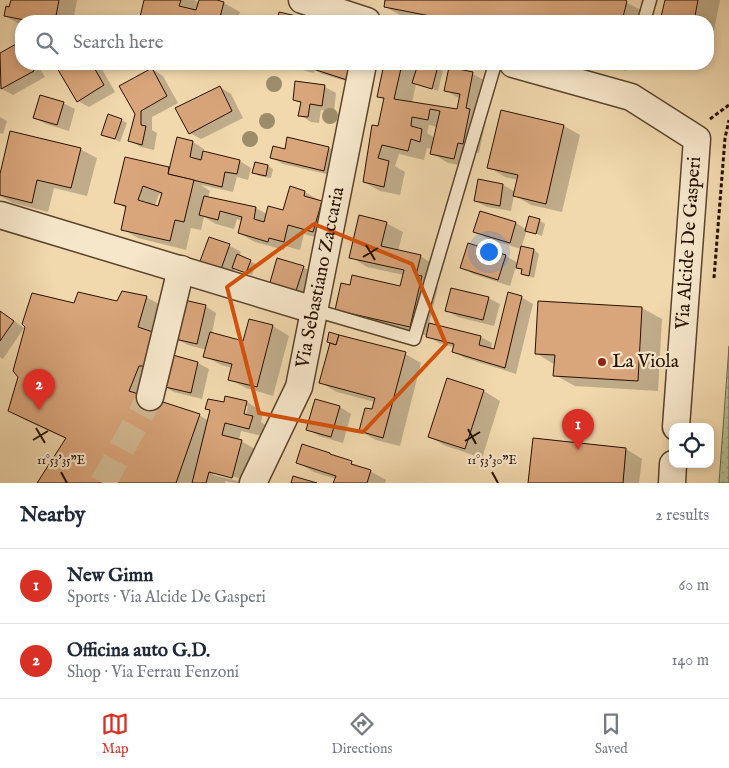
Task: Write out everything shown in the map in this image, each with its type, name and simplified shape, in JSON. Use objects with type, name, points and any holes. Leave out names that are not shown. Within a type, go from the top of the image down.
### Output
[{"type":"street","points":[[302,0],[348,15]]},
{"type":"street","name":"Via Sebastiano Zaccaria","points":[[253,483],[299,387],[362,70]]},
{"type":"street","name":"Via Alcide De Gasperi","points":[[534,70],[631,98],[697,139],[676,423]]},
{"type":"street","points":[[0,215],[314,310]]},
{"type":"street","points":[[150,397],[181,269]]},
{"type":"street","points":[[672,483],[673,468]]},
{"type":"lane","points":[[646,15],[650,0]]},
{"type":"lane","points":[[314,310],[414,339],[493,70]]},
{"type":"path","points":[[713,282],[725,138],[729,120]]},
{"type":"highlighted area","points":[[314,224],[412,264],[446,344],[363,432],[259,413],[227,287]]},
{"type":"green space","points":[[729,346],[729,483],[719,483]]},
{"type":"building","points":[[11,0],[59,0],[56,15],[15,15],[15,18],[4,16],[6,6],[9,7]]},
{"type":"building","points":[[144,0],[181,0],[179,6],[196,10],[199,0],[224,2],[221,15],[140,15]]},
{"type":"building","points":[[385,0],[627,1],[624,15],[425,15],[384,7]]},
{"type":"building","points":[[665,0],[698,0],[695,15],[661,15]]},
{"type":"building","points":[[279,12],[292,15],[278,15]]},
{"type":"building","points":[[15,45],[15,70],[34,71],[1,89],[0,53]]},
{"type":"building","points":[[58,70],[95,70],[104,85],[77,102]]},
{"type":"building","points":[[148,70],[153,70],[167,96],[141,111],[141,125],[146,126],[142,145],[128,141],[135,114],[119,86]]},
{"type":"building","points":[[316,70],[350,70],[347,80]]},
{"type":"building","points":[[383,70],[401,70],[394,99],[457,109],[460,94],[444,91],[448,70],[473,72],[466,108],[470,109],[463,144],[458,143],[454,159],[430,154],[440,111],[430,109],[428,120],[412,117],[411,126],[422,129],[420,142],[411,139],[408,151],[382,145],[378,158],[389,161],[384,187],[363,182],[372,125],[378,126],[384,98],[377,97]]},
{"type":"building","points":[[416,70],[437,70],[432,89],[412,83]]},
{"type":"building","points":[[295,81],[325,85],[322,106],[310,104],[308,117],[298,116],[301,102],[293,100]]},
{"type":"building","points":[[220,86],[232,111],[189,134],[175,108]]},
{"type":"building","points":[[40,95],[64,102],[57,125],[33,118]]},
{"type":"building","points":[[501,110],[564,125],[546,204],[513,196],[518,175],[487,168]]},
{"type":"building","points":[[108,114],[122,119],[115,139],[101,135]]},
{"type":"building","points":[[10,131],[81,148],[71,188],[37,180],[32,203],[0,195],[0,174]]},
{"type":"building","points":[[177,137],[193,141],[190,157],[201,160],[203,151],[240,160],[237,174],[225,172],[222,187],[168,174]]},
{"type":"building","points":[[287,137],[329,147],[324,171],[270,158],[273,146],[285,149]]},
{"type":"building","points":[[125,157],[169,167],[168,174],[194,180],[184,222],[175,220],[170,241],[121,230],[126,206],[114,203]],"holes":[[[143,186],[162,193],[158,206],[138,200]]]},
{"type":"building","points":[[255,162],[268,165],[266,176],[252,173]]},
{"type":"building","points":[[478,179],[503,184],[500,206],[474,201]]},
{"type":"building","points":[[290,186],[305,191],[304,196],[322,201],[313,232],[288,225],[284,242],[269,238],[268,242],[238,233],[242,217],[220,211],[218,220],[199,215],[204,196],[256,207],[254,219],[264,222],[268,206],[283,210]]},
{"type":"building","points":[[480,211],[516,222],[510,243],[473,232]]},
{"type":"building","points":[[359,215],[387,222],[381,246],[421,255],[416,275],[422,276],[410,327],[335,310],[341,283],[350,285],[352,275],[400,286],[404,270],[349,258]]},
{"type":"building","points":[[529,216],[540,219],[536,234],[525,231]]},
{"type":"building","points":[[209,237],[230,244],[220,272],[199,264]]},
{"type":"building","points":[[468,243],[506,255],[498,280],[460,268]]},
{"type":"building","points":[[521,246],[534,249],[529,276],[521,274],[522,269],[516,268]]},
{"type":"building","points":[[237,254],[251,260],[246,273],[232,268]]},
{"type":"building","points":[[277,258],[304,266],[295,294],[269,286]]},
{"type":"building","points":[[451,288],[489,297],[483,320],[445,311]]},
{"type":"building","points":[[122,291],[147,296],[138,327],[153,332],[145,366],[139,366],[129,391],[200,414],[176,483],[37,483],[66,438],[8,411],[18,377],[13,371],[25,327],[22,324],[32,293],[74,303],[78,292],[117,301]]},
{"type":"building","points":[[508,292],[522,296],[505,368],[452,352],[454,344],[426,337],[429,323],[481,336],[479,345],[494,349]]},
{"type":"building","points":[[184,300],[206,305],[197,344],[175,339]]},
{"type":"building","points":[[538,301],[642,307],[638,381],[553,376],[555,355],[535,354]]},
{"type":"building","points":[[0,311],[14,321],[0,341]]},
{"type":"building","points":[[249,319],[273,325],[257,387],[228,380],[232,364],[203,357],[210,332],[243,341]]},
{"type":"building","points":[[329,332],[339,335],[336,345],[327,342]]},
{"type":"building","points":[[339,335],[406,352],[383,438],[359,431],[365,408],[372,409],[375,398],[319,383],[330,343],[336,345]]},
{"type":"building","points":[[169,354],[198,362],[191,393],[161,386]]},
{"type":"building","points":[[447,378],[484,390],[465,449],[428,437]]},
{"type":"building","points":[[225,396],[247,401],[244,414],[253,416],[249,429],[225,423],[222,435],[242,440],[232,478],[209,472],[206,483],[192,483],[210,410],[205,409],[208,399],[224,402]]},
{"type":"building","points":[[315,399],[340,406],[331,437],[306,430]]},
{"type":"building","points":[[533,438],[626,448],[623,483],[528,483]]},
{"type":"building","points":[[302,444],[352,461],[351,464],[371,470],[367,483],[333,483],[336,476],[296,463]]},
{"type":"building","points":[[293,476],[317,483],[291,483]]},
{"type":"tunnel","points":[[103,483],[150,397]]},
{"type":"place","name":"La Viola","points":[[602,362]]},
{"type":"place","name":"Officina auto G.D.","points":[[39,410]]},
{"type":"place","name":"New Gimn","points":[[578,450]]}]
